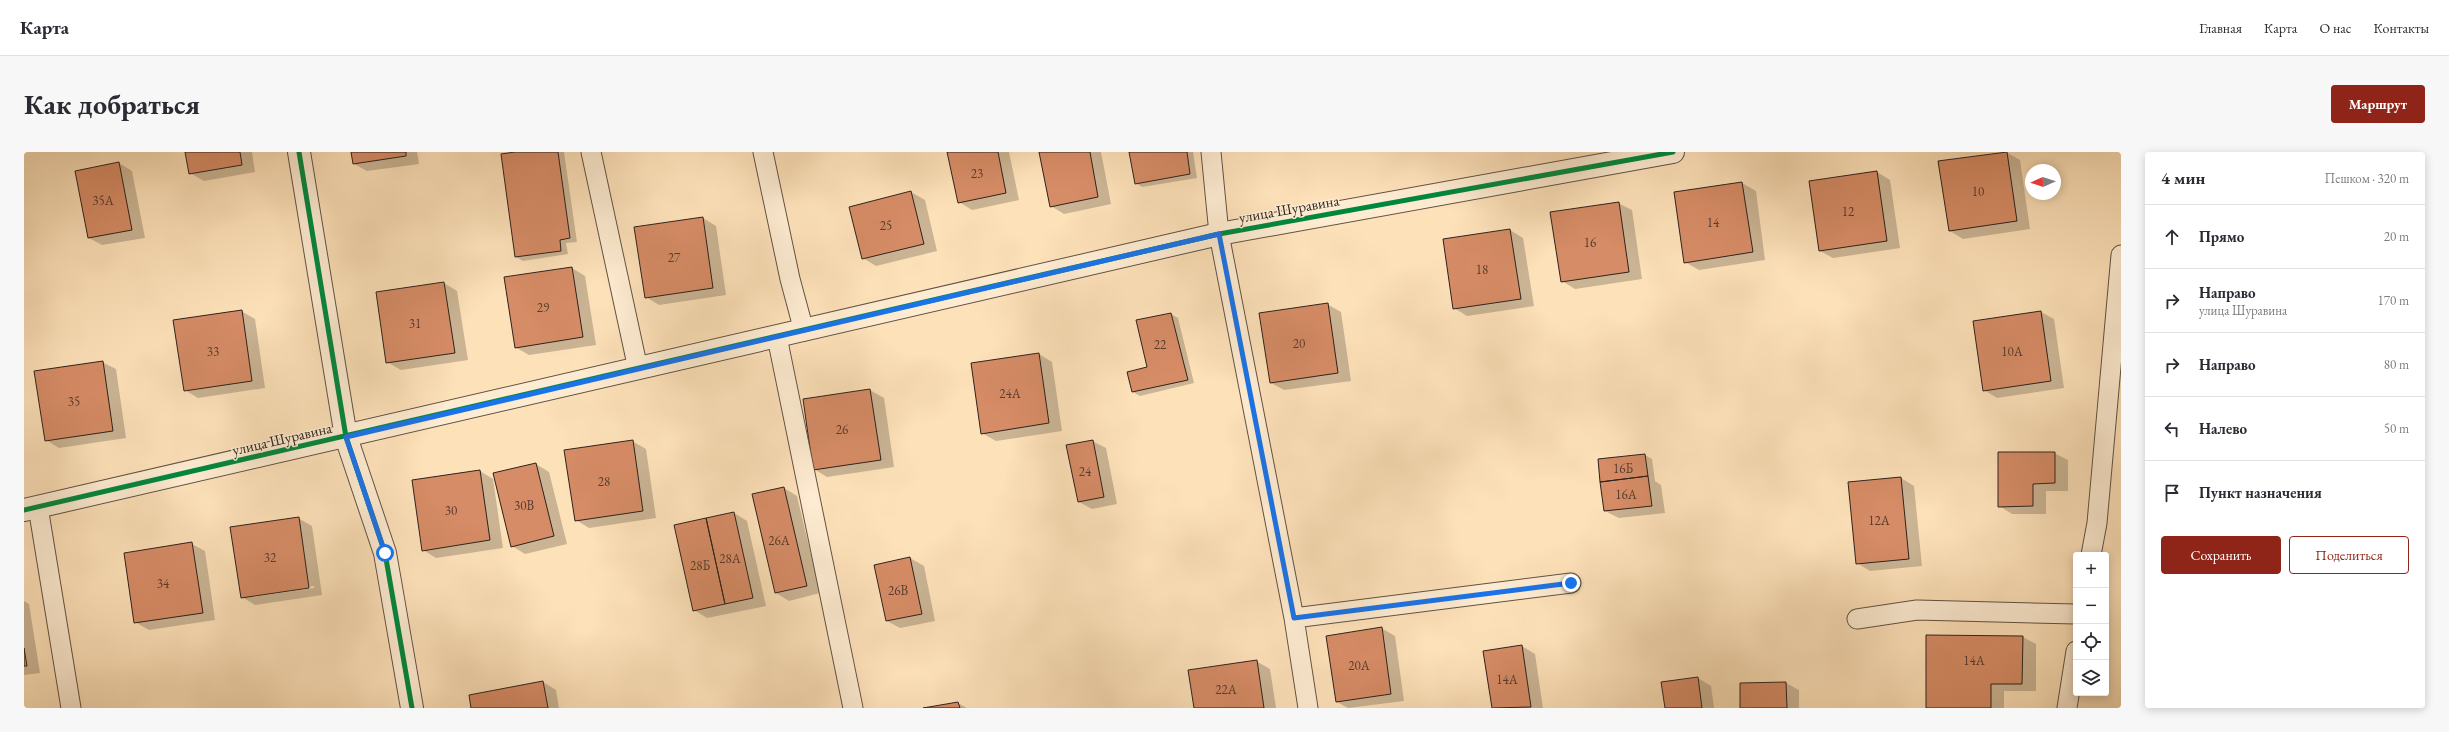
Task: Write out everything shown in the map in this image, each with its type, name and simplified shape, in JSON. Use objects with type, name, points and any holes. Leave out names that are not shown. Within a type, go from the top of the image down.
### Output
[{"type":"street","points":[[299,152],[346,437],[385,553],[412,708]]},
{"type":"street","name":"улица Шуравина","points":[[31,509],[1219,234],[1673,152]]},
{"type":"lane","points":[[591,152],[638,369]]},
{"type":"lane","points":[[763,152],[790,278],[804,331]]},
{"type":"lane","points":[[1211,152],[1219,234],[1294,618],[1308,708]]},
{"type":"lane","points":[[2091,552],[2097,515],[2121,255]]},
{"type":"lane","points":[[777,337],[853,708]]},
{"type":"lane","points":[[31,509],[71,708]]},
{"type":"lane","points":[[1294,618],[1571,583]]},
{"type":"lane","points":[[1857,619],[1917,610],[2073,614]]},
{"type":"lane","points":[[2067,708],[2075,660]]},
{"type":"building","points":[[185,152],[240,152],[242,165],[189,174]]},
{"type":"building","points":[[351,152],[406,152],[406,156],[353,164]]},
{"type":"building","points":[[515,152],[558,152],[570,238],[560,240],[561,251],[515,257],[501,154]]},
{"type":"building","points":[[947,152],[998,152],[1006,193],[958,203]]},
{"type":"building","points":[[1039,152],[1090,152],[1098,197],[1050,207]]},
{"type":"building","points":[[1129,152],[1187,152],[1190,174],[1135,184]]},
{"type":"building","points":[[2007,152],[2017,221],[1949,231],[1938,161]]},
{"type":"building","points":[[119,162],[132,230],[88,238],[75,171]]},
{"type":"building","points":[[1877,171],[1887,241],[1819,251],[1809,181]]},
{"type":"building","points":[[1742,182],[1753,252],[1684,263],[1674,192]]},
{"type":"building","points":[[911,191],[924,244],[862,259],[849,207]]},
{"type":"building","points":[[1619,202],[1629,272],[1561,282],[1550,212]]},
{"type":"building","points":[[703,217],[713,288],[645,298],[634,227]]},
{"type":"building","points":[[1510,229],[1521,299],[1453,309],[1443,239]]},
{"type":"building","points":[[572,267],[583,337],[515,348],[504,277]]},
{"type":"building","points":[[444,282],[455,353],[386,363],[376,292]]},
{"type":"building","points":[[1328,303],[1338,373],[1270,383],[1259,313]]},
{"type":"building","points":[[242,310],[252,381],[184,391],[173,320]]},
{"type":"building","points":[[2041,311],[2051,381],[1983,391],[1973,321]]},
{"type":"building","points":[[1171,313],[1188,380],[1132,392],[1127,372],[1147,367],[1136,320]]},
{"type":"building","points":[[1039,353],[1049,423],[981,434],[971,363]]},
{"type":"building","points":[[103,361],[113,431],[45,441],[34,371]]},
{"type":"building","points":[[870,389],[881,460],[813,470],[803,399]]},
{"type":"building","points":[[633,440],[643,511],[575,521],[564,450]]},
{"type":"building","points":[[1093,440],[1104,497],[1078,502],[1066,445]]},
{"type":"building","points":[[1998,452],[2055,452],[2055,483],[2033,484],[2033,506],[1998,507]]},
{"type":"building","points":[[1645,454],[1648,476],[1600,482],[1598,459]]},
{"type":"building","points":[[536,463],[554,536],[511,547],[493,473]]},
{"type":"building","points":[[480,470],[490,540],[422,551],[412,480]]},
{"type":"building","points":[[1648,476],[1652,506],[1604,511],[1600,482]]},
{"type":"building","points":[[1901,477],[1909,559],[1856,564],[1848,482]]},
{"type":"building","points":[[784,487],[807,586],[775,593],[752,494]]},
{"type":"building","points":[[734,512],[753,598],[725,604],[706,518]]},
{"type":"building","points":[[299,517],[309,588],[241,598],[230,527]]},
{"type":"building","points":[[706,518],[725,604],[693,611],[674,525]]},
{"type":"building","points":[[192,542],[203,613],[134,623],[124,553]]},
{"type":"building","points":[[910,557],[922,614],[886,621],[874,565]]},
{"type":"building","points":[[1382,627],[1391,694],[1336,702],[1326,636]]},
{"type":"building","points":[[1926,635],[2023,636],[2022,684],[1991,684],[1991,708],[1926,708]]},
{"type":"building","points":[[1522,645],[1531,707],[1492,708],[1483,651]]},
{"type":"building","points":[[24,648],[27,666],[24,666]]},
{"type":"building","points":[[1257,660],[1264,708],[1194,708],[1188,670]]},
{"type":"building","points":[[1698,677],[1702,708],[1665,708],[1661,682]]},
{"type":"building","points":[[543,681],[548,708],[471,708],[469,695]]},
{"type":"building","points":[[1786,682],[1787,708],[1740,708],[1740,683]]},
{"type":"building","points":[[958,702],[960,708],[923,708]]},
{"type":"cycle path","points":[[299,152],[346,437],[385,553],[412,708]]},
{"type":"cycle path","points":[[24,510],[1219,234],[1673,152]]},
{"type":"route","points":[[385,553],[346,437],[1219,234],[1294,618],[1571,583]]}]
